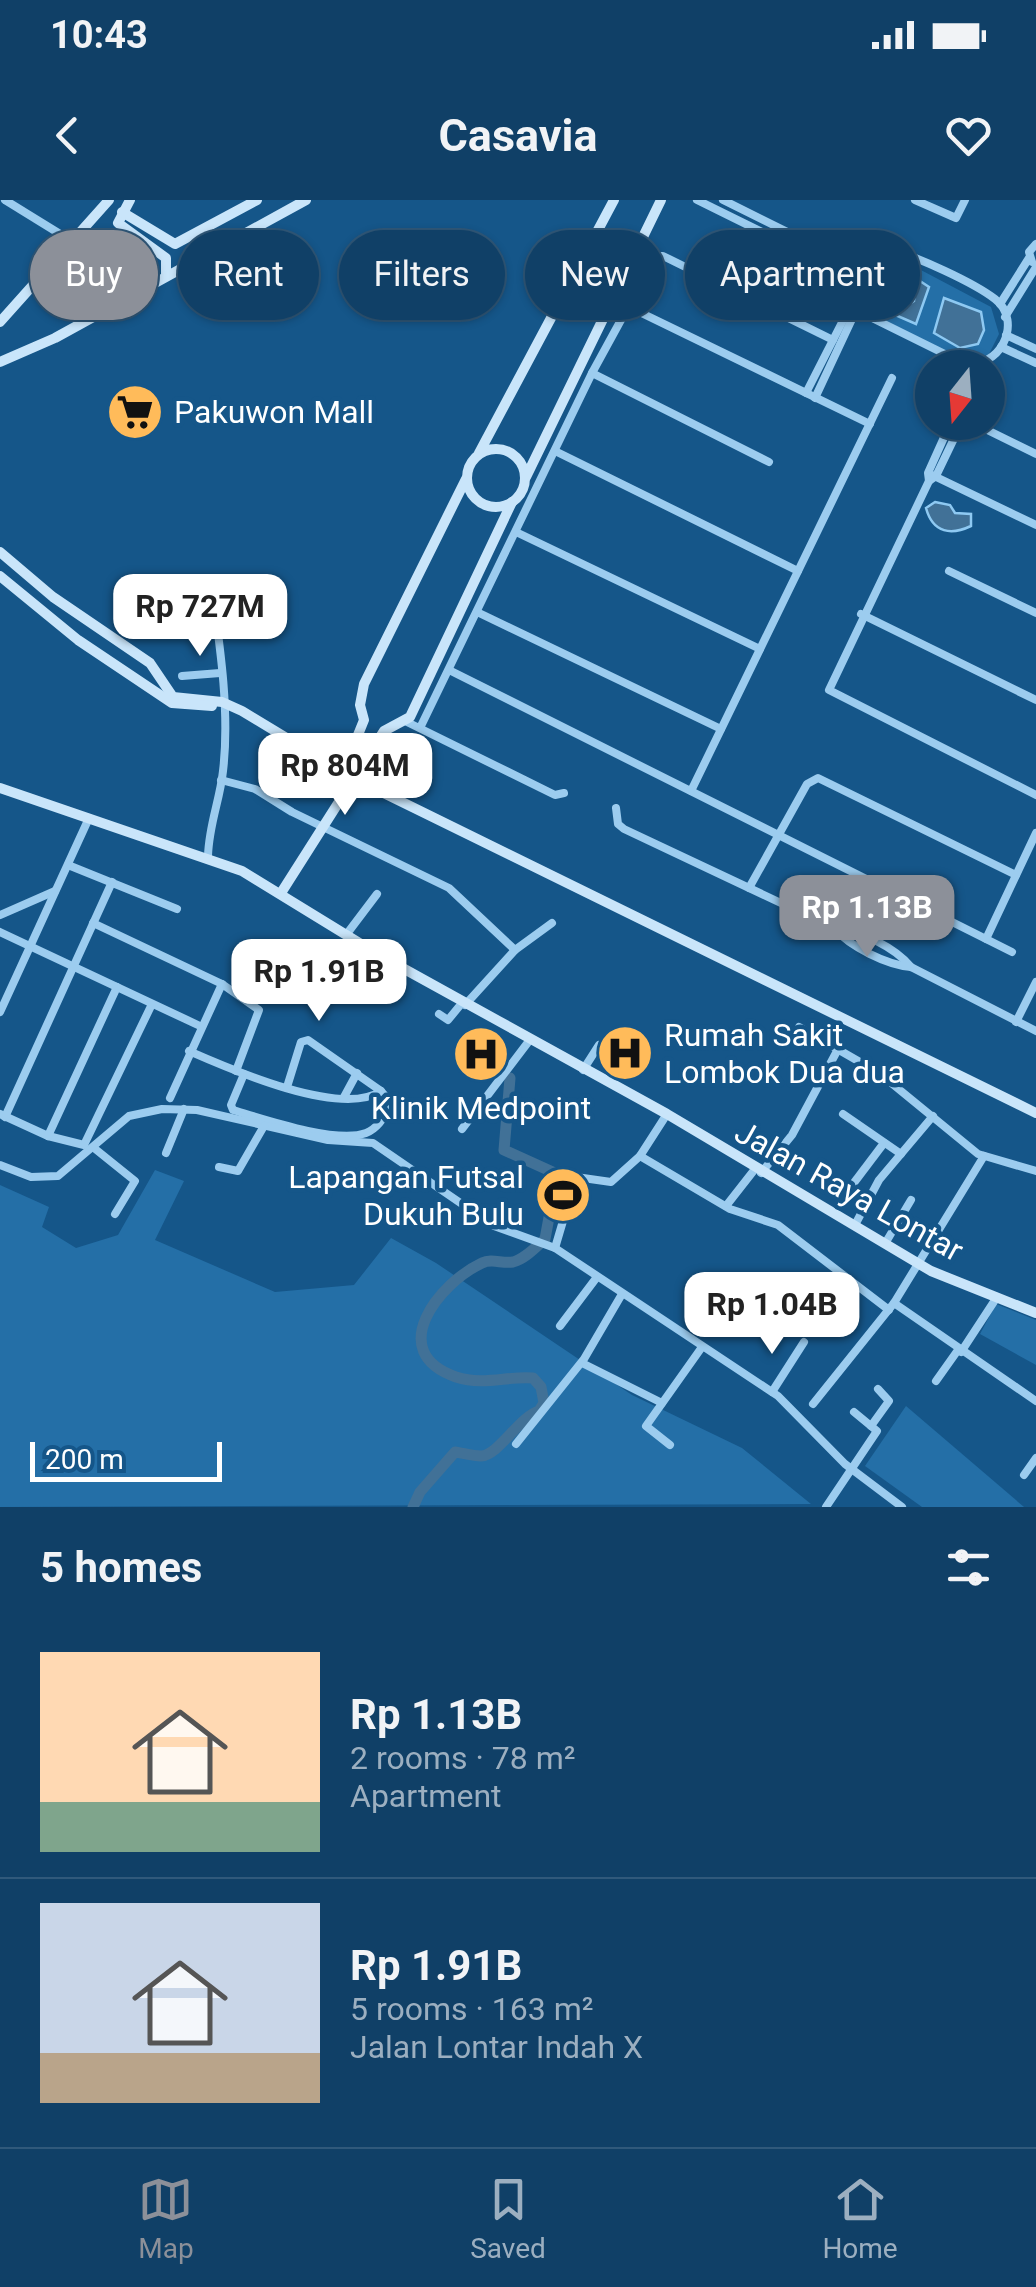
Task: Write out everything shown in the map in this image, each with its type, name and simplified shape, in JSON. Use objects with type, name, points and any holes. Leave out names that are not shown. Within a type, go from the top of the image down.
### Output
[{"type":"street","points":[[5,200],[54,230]]},
{"type":"street","points":[[83,230],[108,200]]},
{"type":"street","points":[[202,230],[257,200]]},
{"type":"street","points":[[244,230],[287,204],[306,200]]},
{"type":"street","points":[[347,774],[346,758],[364,720],[360,704],[364,684],[470,464],[480,453],[614,200]]},
{"type":"street","points":[[564,794],[555,795],[408,722],[661,200]]},
{"type":"street","points":[[696,200],[754,230]]},
{"type":"street","points":[[723,200],[786,230]]},
{"type":"street","points":[[915,200],[956,218],[965,200]]},
{"type":"street","points":[[166,274],[166,258],[118,223],[125,204],[169,242],[178,244]]},
{"type":"street","points":[[1006,316],[1034,263],[1036,244]]},
{"type":"street","points":[[665,257],[833,340]]},
{"type":"street","points":[[1000,304],[1034,263]]},
{"type":"street","points":[[920,264],[1000,304],[1006,316],[1006,335],[999,350]]},
{"type":"street","points":[[0,362],[55,338],[178,268]]},
{"type":"street","points":[[0,322],[30,289]]},
{"type":"street","points":[[420,728],[620,320]]},
{"type":"street","points":[[655,320],[870,424]]},
{"type":"street","points":[[810,396],[842,320]]},
{"type":"street","points":[[810,396],[851,320]]},
{"type":"street","points":[[880,320],[942,350]]},
{"type":"street","points":[[1006,335],[1036,350]]},
{"type":"street","points":[[1001,347],[1036,364]]},
{"type":"street","points":[[592,373],[769,462]]},
{"type":"street","points":[[691,791],[892,378]]},
{"type":"street","points":[[1005,439],[1036,454]]},
{"type":"street","points":[[931,477],[944,440]]},
{"type":"street","points":[[952,440],[830,682],[832,696],[1036,795]]},
{"type":"street","points":[[480,453],[506,450],[521,462],[526,478]]},
{"type":"street","points":[[555,451],[798,571]]},
{"type":"street","points":[[931,477],[1036,524]]},
{"type":"street","points":[[466,479],[472,495],[486,506],[512,502]]},
{"type":"street","points":[[516,532],[760,649]]},
{"type":"street","points":[[0,552],[53,597],[150,664],[173,697],[224,704],[347,774],[1036,1112]]},
{"type":"street","points":[[948,571],[1036,613]]},
{"type":"street","points":[[0,576],[43,614],[172,703],[224,704]]},
{"type":"street","points":[[208,856],[212,809],[221,780],[224,704],[212,589]]},
{"type":"street","points":[[43,614],[53,597]]},
{"type":"street","points":[[477,612],[722,729]]},
{"type":"street","points":[[862,614],[1036,700]]},
{"type":"street","points":[[449,670],[1012,952]]},
{"type":"street","points":[[182,676],[220,673]]},
{"type":"street","points":[[279,891],[347,774],[384,731],[410,717]]},
{"type":"street","points":[[364,720],[384,731]]},
{"type":"street","points":[[316,755],[346,758]]},
{"type":"street","points":[[749,888],[807,784],[818,778],[1016,876]]},
{"type":"street","points":[[221,780],[256,790],[449,888],[515,950]]},
{"type":"street","name":"Jalan Raya Lontar","points":[[0,788],[208,856],[279,891],[352,940],[530,1042],[667,1114],[921,1264],[1036,1312]]},
{"type":"street","points":[[616,808],[618,824],[624,828],[834,928],[842,937],[898,966],[912,967],[1036,1031]]},
{"type":"street","points":[[0,1012],[89,818]]},
{"type":"street","points":[[986,939],[1036,833]]},
{"type":"street","points":[[68,864],[178,909]]},
{"type":"street","points":[[112,882],[3,1115],[78,1147],[86,1142],[152,1004]]},
{"type":"street","points":[[0,916],[56,891]]},
{"type":"street","points":[[330,982],[377,894]]},
{"type":"street","points":[[93,923],[222,984],[260,1013],[240,1073],[233,1110],[309,1130],[368,1132],[392,1104],[382,1090],[305,1040],[287,1087]]},
{"type":"street","points":[[439,1014],[448,1020],[515,950],[552,924]]},
{"type":"street","points":[[0,932],[200,1026]]},
{"type":"street","points":[[364,988],[382,957]]},
{"type":"street","points":[[350,994],[382,957]]},
{"type":"street","points":[[0,977],[13,983]]},
{"type":"street","points":[[1016,1022],[1036,982]]},
{"type":"street","points":[[170,1098],[222,984]]},
{"type":"street","points":[[48,1136],[117,987]]},
{"type":"street","points":[[799,1027],[879,1073],[984,1156],[1036,1171]]},
{"type":"street","points":[[462,1130],[530,1042]]},
{"type":"street","points":[[582,1070],[600,1046]]},
{"type":"street","points":[[190,1051],[240,1073],[287,1087],[344,1097],[372,1096],[382,1090]]},
{"type":"street","points":[[726,1206],[792,1135],[837,1052]]},
{"type":"street","points":[[344,1097],[357,1073]]},
{"type":"street","points":[[166,1153],[184,1108]]},
{"type":"street","points":[[1,1168],[30,1177],[58,1176],[129,1116],[184,1108],[328,1140],[372,1143],[494,1226],[555,1248],[772,1392],[850,1468],[902,1507]]},
{"type":"street","points":[[555,1248],[576,1177],[608,1183],[640,1156],[667,1114]]},
{"type":"street","points":[[843,1114],[900,1154]]},
{"type":"street","points":[[856,1223],[879,1180],[933,1116]]},
{"type":"street","points":[[219,1167],[238,1172],[264,1126]]},
{"type":"street","points":[[853,1184],[884,1142]]},
{"type":"street","points":[[94,1148],[135,1181],[115,1214]]},
{"type":"street","points":[[640,1156],[726,1206],[778,1225],[892,1307],[1036,1400]]},
{"type":"street","points":[[801,1418],[892,1307],[984,1156]]},
{"type":"street","points":[[886,1242],[911,1200]]},
{"type":"street","points":[[560,1326],[597,1277]]},
{"type":"street","points":[[516,1444],[582,1363],[622,1294]]},
{"type":"street","points":[[936,1381],[997,1297]]},
{"type":"street","points":[[772,1392],[804,1342]]},
{"type":"street","points":[[670,1444],[646,1427],[702,1347]]},
{"type":"street","points":[[582,1363],[662,1403]]},
{"type":"street","points":[[870,1426],[890,1400],[878,1388]]},
{"type":"street","points":[[826,1507],[876,1432],[854,1412]]},
{"type":"street","points":[[1024,1475],[1036,1458]]},
{"type":"shaded area","points":[[920,270],[991,307],[999,334],[991,350],[940,350],[881,320],[920,320]]},
{"type":"shaded area","points":[[920,281],[929,287],[920,313]]},
{"type":"shaded area","points":[[944,298],[981,312],[984,330],[978,344],[960,348],[934,333]]},
{"type":"shaded area","points":[[935,502],[950,505],[955,513],[971,514],[971,526],[957,531],[938,527],[926,508]]},
{"type":"shaded area","points":[[155,1170],[184,1181],[155,1240],[275,1292],[354,1285],[391,1238],[436,1263],[632,1395],[742,1448],[811,1504],[0,1507],[0,1185],[49,1207],[42,1227],[76,1248],[118,1235]]},
{"type":"shaded area","points":[[996,1304],[1036,1320],[1036,1365],[980,1334]]},
{"type":"shaded area","points":[[906,1406],[1024,1507],[922,1507],[865,1466]]},
{"type":"waterway","points":[[413,1507],[420,1492],[455,1452],[488,1454],[544,1403],[541,1387],[533,1378],[466,1380],[435,1366],[424,1351],[421,1335],[436,1301],[466,1273],[486,1262],[517,1260],[545,1239],[557,1174],[504,1150],[510,1078]]},
{"type":"place","name":"Pakuwon Mall","points":[[135,412]]},
{"type":"place","name":"Rumah Sakit Lombok Dua dua","points":[[625,1053]]},
{"type":"place","name":"Klinik Medpoint","points":[[481,1054]]},
{"type":"place","name":"Lapangan Futsal Dukuh Bulu","points":[[563,1195]]}]
